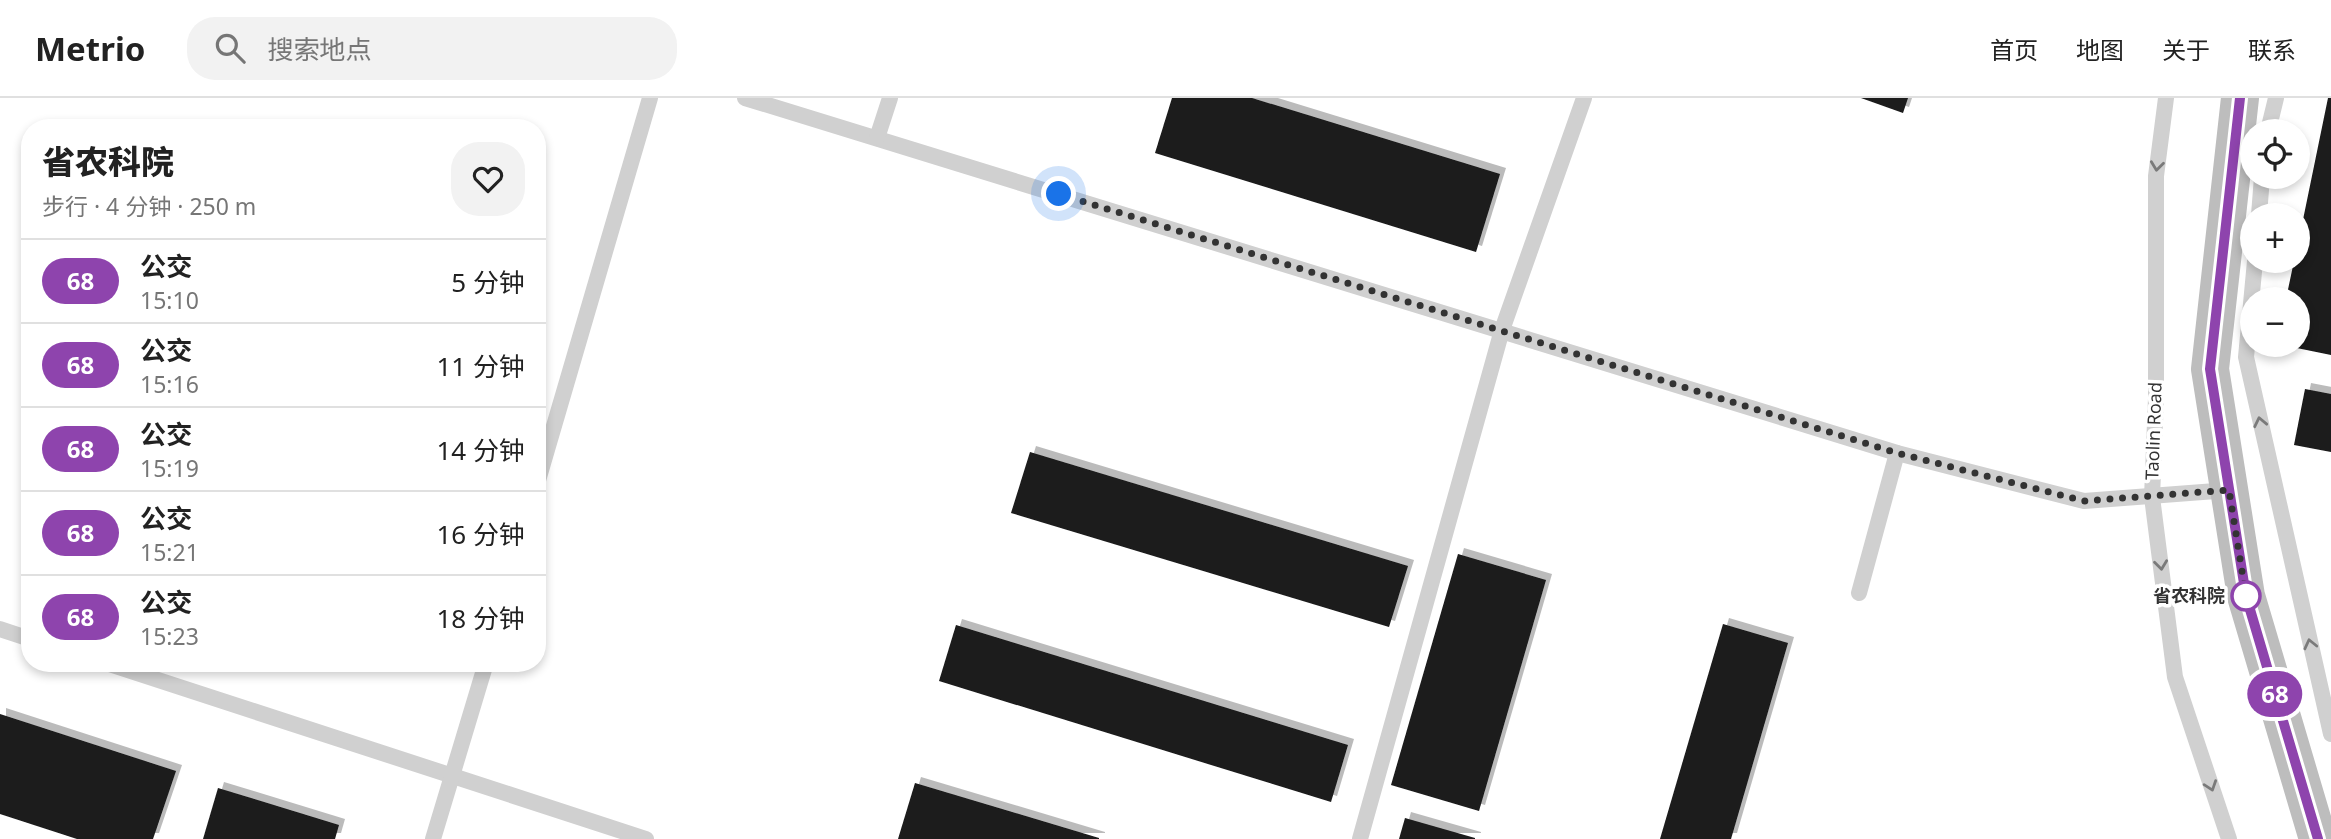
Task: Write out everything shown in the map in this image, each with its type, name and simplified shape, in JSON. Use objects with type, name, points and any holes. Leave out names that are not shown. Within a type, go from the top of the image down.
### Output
[{"type":"main road","points":[[2240,98],[2210,369],[2246,596],[2318,839]]},
{"type":"lane","points":[[546,453],[650,98]]},
{"type":"lane","points":[[745,98],[1897,453],[2084,501],[2229,490]]},
{"type":"lane","points":[[877,138],[890,98]]},
{"type":"lane","points":[[1360,839],[1502,330],[1584,98]]},
{"type":"lane","name":"Taolin Road","points":[[2166,98],[2156,176],[2156,398],[2152,497],[2175,677],[2229,839]]},
{"type":"lane","points":[[2271,119],[2276,98]]},
{"type":"lane","points":[[2254,273],[2246,357],[2331,734]]},
{"type":"lane","points":[[1859,593],[1897,453]]},
{"type":"lane","points":[[0,629],[21,636]]},
{"type":"lane","points":[[134,672],[646,839]]},
{"type":"lane","points":[[433,839],[483,672]]},
{"type":"building","points":[[1172,98],[1252,98],[1500,174],[1476,252],[1155,153]]},
{"type":"building","points":[[1861,98],[1908,98],[1903,113]]},
{"type":"building","points":[[2328,98],[2331,98],[2331,355],[2310,351],[2310,287],[2289,287],[2291,273],[2310,273],[2310,203],[2306,203]]},
{"type":"building","points":[[2305,389],[2331,394],[2331,452],[2294,445]]},
{"type":"building","points":[[1030,452],[1408,566],[1389,627],[1011,513]]},
{"type":"building","points":[[1458,554],[1546,580],[1479,811],[1391,785]]},
{"type":"building","points":[[1723,624],[1788,643],[1731,839],[1660,839]]},
{"type":"building","points":[[956,625],[1348,745],[1331,802],[939,681]]},
{"type":"building","points":[[0,714],[176,771],[153,839],[77,839],[0,814]]},
{"type":"building","points":[[915,783],[1099,838],[1099,839],[898,839]]},
{"type":"building","points":[[218,788],[339,825],[335,839],[203,839]]},
{"type":"building","points":[[1405,818],[1475,838],[1475,839],[1399,839]]},
{"type":"bus line","name":"68","points":[[2240,98],[2210,369],[2246,596],[2318,839]]},
{"type":"place","name":"省农科院","points":[[2246,596]]},
{"type":"route","points":[[1059,194],[1897,453],[2084,501],[2229,490],[2246,596]]}]
